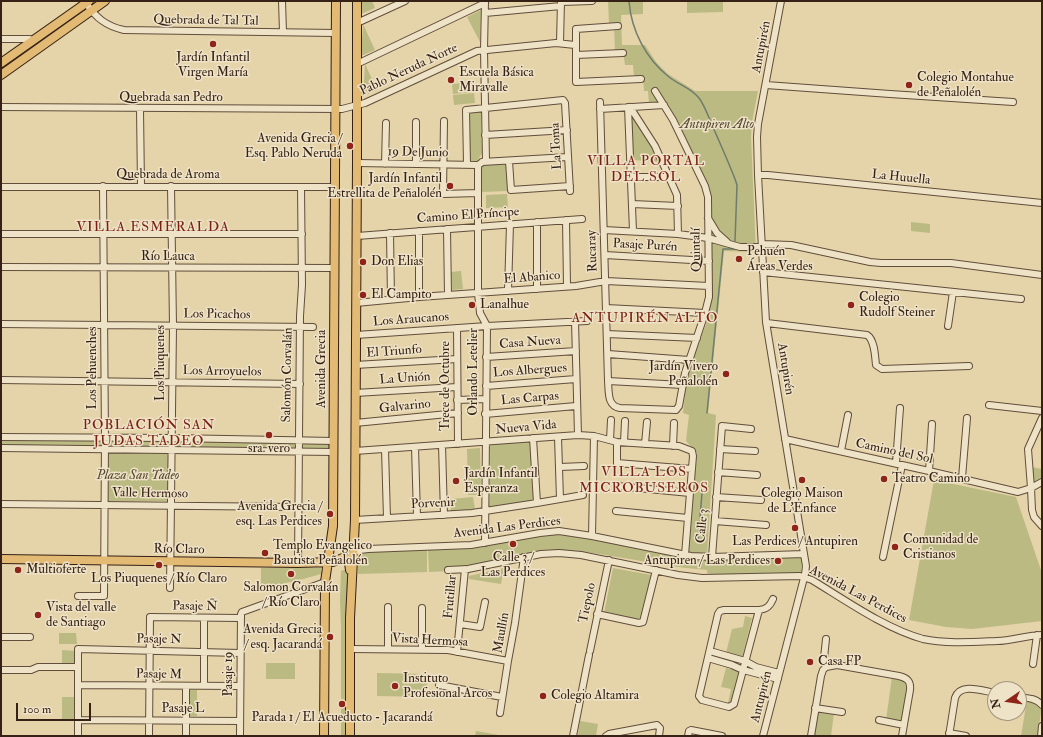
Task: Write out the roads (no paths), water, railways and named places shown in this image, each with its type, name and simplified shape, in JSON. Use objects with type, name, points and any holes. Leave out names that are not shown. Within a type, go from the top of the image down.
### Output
[{"type":"main road","points":[[1,74],[105,1]]},
{"type":"main road","name":"Avenida Grecia","points":[[324,736],[325,582],[333,526],[334,268],[338,109],[335,33],[336,1]]},
{"type":"main road","points":[[350,736],[351,587],[355,520],[355,365],[358,163],[356,64],[357,1]]},
{"type":"main road","points":[[1,63],[88,2]]},
{"type":"main road","points":[[345,557],[349,563],[351,587]]},
{"type":"main road","name":"Río Claro","points":[[1,559],[298,563],[336,561],[345,557]]},
{"type":"street","points":[[282,1],[283,32]]},
{"type":"street","points":[[357,23],[405,1]]},
{"type":"street","points":[[485,13],[561,3],[592,1]]},
{"type":"street","name":"Antupirén","points":[[763,736],[806,566],[767,324],[758,175],[757,137],[781,1]]},
{"type":"street","name":"Quebrada de Tal Tal","points":[[88,2],[91,11],[105,24],[113,28],[124,30],[335,33]]},
{"type":"street","points":[[356,64],[485,2],[485,135],[567,130]]},
{"type":"street","points":[[560,43],[561,3]]},
{"type":"street","points":[[618,26],[576,29],[576,82],[641,79]]},
{"type":"street","points":[[1,39],[33,40]]},
{"type":"street","name":"Pablo Neruda Norte","points":[[338,109],[357,106],[477,50],[560,43],[576,45]]},
{"type":"street","points":[[576,56],[623,53]]},
{"type":"street","points":[[766,84],[1012,102]]},
{"type":"street","name":"Quintalí","points":[[654,91],[673,120],[707,192],[709,297],[689,360],[679,406],[676,410],[670,410]]},
{"type":"street","name":"La Toma","points":[[485,108],[563,100],[565,103],[570,189],[511,190],[509,161]]},
{"type":"street","name":"Rucaray","points":[[600,102],[608,381],[610,400],[612,404],[620,408],[670,410]]},
{"type":"street","points":[[600,109],[664,105]]},
{"type":"street","name":"Quebrada san Pedro","points":[[1,107],[338,109]]},
{"type":"street","points":[[629,107],[633,231]]},
{"type":"street","points":[[629,107],[655,146],[677,195],[678,234]]},
{"type":"street","points":[[468,165],[466,110],[485,108]]},
{"type":"street","points":[[140,109],[141,186]]},
{"type":"street","points":[[444,121],[443,194],[478,193]]},
{"type":"street","points":[[416,122],[416,164]]},
{"type":"street","points":[[385,164],[386,123]]},
{"type":"street","name":"Orlando Letelier","points":[[485,135],[486,160],[480,164],[477,227],[478,293],[480,312],[487,326],[485,399],[485,543]]},
{"type":"street","name":"19 De Junio","points":[[358,163],[468,165],[568,157]]},
{"type":"street","name":"La Huuella","points":[[758,175],[1042,203]]},
{"type":"street","points":[[631,176],[669,177]]},
{"type":"street","name":"Los Pehuenches","points":[[78,596],[104,596],[105,439],[103,186]]},
{"type":"street","name":"Los Piuquenes","points":[[170,588],[173,326],[171,268],[172,186]]},
{"type":"street","name":"Quebrada de Aroma","points":[[1,187],[335,187]]},
{"type":"street","name":"Salomón Corvalán","points":[[298,563],[302,187]]},
{"type":"street","points":[[632,204],[678,206]]},
{"type":"street","points":[[708,217],[717,233],[728,244]]},
{"type":"street","name":"Camino El Príncipe","points":[[357,236],[582,219]]},
{"type":"street","points":[[566,220],[567,286]]},
{"type":"street","points":[[537,222],[537,289]]},
{"type":"street","points":[[508,291],[510,224]]},
{"type":"street","points":[[447,229],[448,295]]},
{"type":"street","points":[[604,230],[678,234],[708,238],[740,247],[791,245],[870,262],[951,262],[1042,275]]},
{"type":"street","points":[[419,231],[419,296]]},
{"type":"street","points":[[390,233],[391,299]]},
{"type":"street","points":[[1,234],[302,234]]},
{"type":"street","name":"Pasaje Purén","points":[[605,255],[709,261]]},
{"type":"street","name":"Río Lauca","points":[[1,267],[334,268]]},
{"type":"street","points":[[763,272],[1021,299]]},
{"type":"street","name":"El Abanico","points":[[356,303],[419,296],[537,289],[606,282],[709,286]]},
{"type":"street","points":[[948,326],[953,292]]},
{"type":"street","points":[[606,308],[705,313]]},
{"type":"street","name":"Los Araucanos","points":[[356,335],[587,321]]},
{"type":"street","points":[[575,322],[576,406],[578,435]]},
{"type":"street","name":"Los Picachos","points":[[1,324],[313,328]]},
{"type":"street","points":[[767,324],[867,334],[872,340],[876,366],[882,369],[969,366]]},
{"type":"street","name":"Trece de Octubre","points":[[457,328],[458,444]]},
{"type":"street","points":[[607,334],[697,338]]},
{"type":"street","name":"Casa Nueva","points":[[486,357],[576,351]]},
{"type":"street","points":[[608,354],[689,360]]},
{"type":"street","name":"El Triunfo","points":[[355,365],[457,359]]},
{"type":"street","name":"Los Albergues","points":[[486,386],[576,379]]},
{"type":"street","name":"Los Arroyuelos","points":[[1,380],[300,384]]},
{"type":"street","points":[[608,381],[683,384]]},
{"type":"street","name":"La Unión","points":[[355,393],[457,387]]},
{"type":"street","points":[[457,400],[485,399]]},
{"type":"street","points":[[989,405],[1042,411]]},
{"type":"street","name":"Las Carpas","points":[[485,414],[576,406]]},
{"type":"street","points":[[883,557],[899,464],[900,408]]},
{"type":"street","name":"Galvarino","points":[[355,423],[458,413]]},
{"type":"street","points":[[841,451],[848,415]]},
{"type":"street","points":[[962,478],[968,418]]},
{"type":"street","points":[[1042,418],[1028,449],[1033,514],[1038,523],[1042,526]]},
{"type":"street","points":[[610,440],[611,420]]},
{"type":"street","points":[[625,421],[617,463],[692,469]]},
{"type":"street","points":[[645,444],[647,422]]},
{"type":"street","points":[[673,446],[674,423]]},
{"type":"street","points":[[929,471],[932,424]]},
{"type":"street","name":"Calle 3","points":[[712,557],[722,426],[751,429]]},
{"type":"street","name":"Nueva Vida","points":[[355,451],[578,435],[594,436],[621,442],[687,448],[692,451],[694,456]]},
{"type":"street","points":[[558,436],[560,499]]},
{"type":"street","points":[[592,536],[594,436]]},
{"type":"street","points":[[1,437],[334,441]]},
{"type":"street","points":[[533,438],[537,504]]},
{"type":"street","name":"Camino del Sol","points":[[785,439],[962,478],[1018,492],[1031,488],[1042,482]]},
{"type":"street","points":[[442,445],[444,515]]},
{"type":"street","points":[[415,447],[417,516]]},
{"type":"street","points":[[1,448],[334,452]]},
{"type":"street","points":[[385,449],[387,518]]},
{"type":"street","points":[[720,449],[755,451]]},
{"type":"street","name":"Calle 3","points":[[685,555],[694,456]]},
{"type":"street","points":[[560,467],[584,466]]},
{"type":"street","points":[[718,472],[757,475]]},
{"type":"street","points":[[617,486],[690,493]]},
{"type":"street","name":"Porvenir","points":[[355,520],[485,511],[537,504],[583,495]]},
{"type":"street","points":[[716,497],[761,500]]},
{"type":"street","name":"Valle Hermoso","points":[[1,504],[298,507]]},
{"type":"street","points":[[616,511],[688,518]]},
{"type":"street","points":[[714,521],[766,525]]},
{"type":"street","name":"Avenida Las Perdices","points":[[354,552],[368,549],[471,545],[549,532],[570,532],[685,555],[712,557],[804,554]]},
{"type":"street","name":"Río Claro","points":[[345,557],[354,552]]},
{"type":"street","name":"Avenida Las Perdices","points":[[448,570],[465,569],[544,554],[574,554],[702,578],[804,577],[812,580],[906,633],[924,639],[941,641],[993,641],[1039,635]]},
{"type":"street","name":"Maullín","points":[[500,713],[514,634],[524,557]]},
{"type":"street","name":"Tiepolo","points":[[573,736],[609,560]]},
{"type":"street","name":"Frutillar","points":[[457,652],[465,569]]},
{"type":"street","points":[[598,614],[639,623],[642,622],[656,570]]},
{"type":"street","name":"Pasaje 19","points":[[240,736],[240,618],[242,612],[325,582]]},
{"type":"street","points":[[759,610],[734,704],[728,707],[702,700],[699,695],[718,614],[720,612],[765,609],[771,604],[773,599]]},
{"type":"street","points":[[460,624],[481,626],[485,602]]},
{"type":"street","points":[[388,607],[388,649]]},
{"type":"street","points":[[422,608],[422,650]]},
{"type":"street","name":"Pasaje Ñ","points":[[150,651],[150,618],[240,618]]},
{"type":"street","points":[[204,618],[204,686]]},
{"type":"street","points":[[1033,664],[1039,635]]},
{"type":"street","points":[[1,637],[30,637]]},
{"type":"street","points":[[826,639],[824,658],[826,667]]},
{"type":"street","name":"Pasaje N","points":[[78,667],[78,649],[240,653]]},
{"type":"street","name":"Vista Hermosa","points":[[350,649],[457,652],[508,661]]},
{"type":"street","points":[[149,736],[150,651]]},
{"type":"street","points":[[710,651],[745,661],[778,676]]},
{"type":"street","points":[[708,658],[743,670],[778,676]]},
{"type":"street","points":[[811,736],[821,676],[823,670],[831,665],[840,665],[899,676],[908,680],[910,690],[902,736]]},
{"type":"street","points":[[1,670],[31,670],[38,667],[78,667],[78,736]]},
{"type":"street","name":"Pasaje M","points":[[78,685],[240,686]]},
{"type":"street","points":[[439,685],[502,697]]},
{"type":"street","points":[[186,686],[186,736]]},
{"type":"street","points":[[966,736],[949,735],[957,693],[962,689],[987,692]]},
{"type":"street","points":[[1027,698],[1035,699],[1042,705]]},
{"type":"street","points":[[816,708],[842,712]]},
{"type":"street","name":"Pasaje L","points":[[78,720],[240,721]]},
{"type":"street","points":[[879,720],[904,725]]},
{"type":"street","points":[[606,736],[655,725],[659,727],[659,736]]},
{"type":"street","points":[[1040,736],[1042,726]]},
{"type":"street","points":[[688,736],[689,731],[691,730],[722,736]]},
{"type":"waterway","points":[[629,1],[630,12],[636,33],[653,62],[669,77],[696,95],[706,111],[737,185],[735,241]]},
{"type":"waterway","points":[[707,413],[723,249],[734,249]]},
{"type":"waterway","points":[[698,542],[702,493]]},
{"type":"place","name":"Jardín Infantil Virgen María","points":[[213,44]]},
{"type":"place","name":"Escuela Básica Miravalle","points":[[451,80]]},
{"type":"place","name":"Colegio Montahue de Peñalolén","points":[[909,85]]},
{"type":"place","name":"Avenida Grecia / Esq. Pablo Neruda","points":[[350,146]]},
{"type":"place","name":"Jardín Infantil Estrellita de Peñalolén","points":[[450,186]]},
{"type":"place","name":"Pehuén Áreas Verdes","points":[[739,259]]},
{"type":"place","name":"Don Elias","points":[[363,262]]},
{"type":"place","name":"El Campito","points":[[363,295]]},
{"type":"place","name":"Lanalhue","points":[[472,305]]},
{"type":"place","name":"Colegio Rudolf Steiner","points":[[851,305]]},
{"type":"place","name":"Jardín Vivero Peñalolén","points":[[726,374]]},
{"type":"place","name":"sra. vero","points":[[269,435]]},
{"type":"place","name":"Teatro Camino","points":[[884,479]]},
{"type":"place","name":"Colegio Maison de L'Enfance","points":[[802,480]]},
{"type":"place","name":"Jardín Infantil Esperanza","points":[[456,481]]},
{"type":"place","name":"Avenida Grecia / esq. Las Perdices","points":[[330,514]]},
{"type":"place","name":"Las Perdices / Antupiren","points":[[795,528]]},
{"type":"place","name":"Calle 3 / Las Perdices","points":[[513,544]]},
{"type":"place","name":"Comunidad de Cristianos","points":[[895,547]]},
{"type":"place","name":"Templo Evangelico Bautista Peñalolén","points":[[265,553]]},
{"type":"place","name":"Antupiren / Las Perdices","points":[[778,561]]},
{"type":"place","name":"Los Piuquenes / Río Claro","points":[[159,565]]},
{"type":"place","name":"Multioferte","points":[[18,570]]},
{"type":"place","name":"Salomon Corvalán / Río Claro","points":[[291,574]]},
{"type":"place","name":"Vista del valle de Santiago","points":[[38,615]]},
{"type":"place","name":"Avenida Grecia / esq. Jacarandá","points":[[330,637]]},
{"type":"place","name":"Casa FP","points":[[810,662]]},
{"type":"place","name":"Instituto Profesional Arcos","points":[[395,686]]},
{"type":"place","name":"Colegio Altamira","points":[[543,696]]},
{"type":"place","name":"Parada 1 / El Acueducto - Jacarandá","points":[[342,704]]},
{"type":"district","name":"VILLA PORTAL DEL SOL","points":[[646,170]]},
{"type":"district","name":"VILLA ESMERALDA","points":[[153,228]]},
{"type":"district","name":"ANTUPIRÉN ALTO","points":[[645,319]]},
{"type":"district","name":"POBLACIÓN SAN JUDAS TADEO","points":[[149,434]]},
{"type":"district","name":"VILLA LOS MICROBUSEROS","points":[[644,482]]},
{"type":"park label","name":"Antupiren Alto","points":[[717,125]]},
{"type":"park label","name":"Plaza San Tadeo","points":[[138,476]]}]
